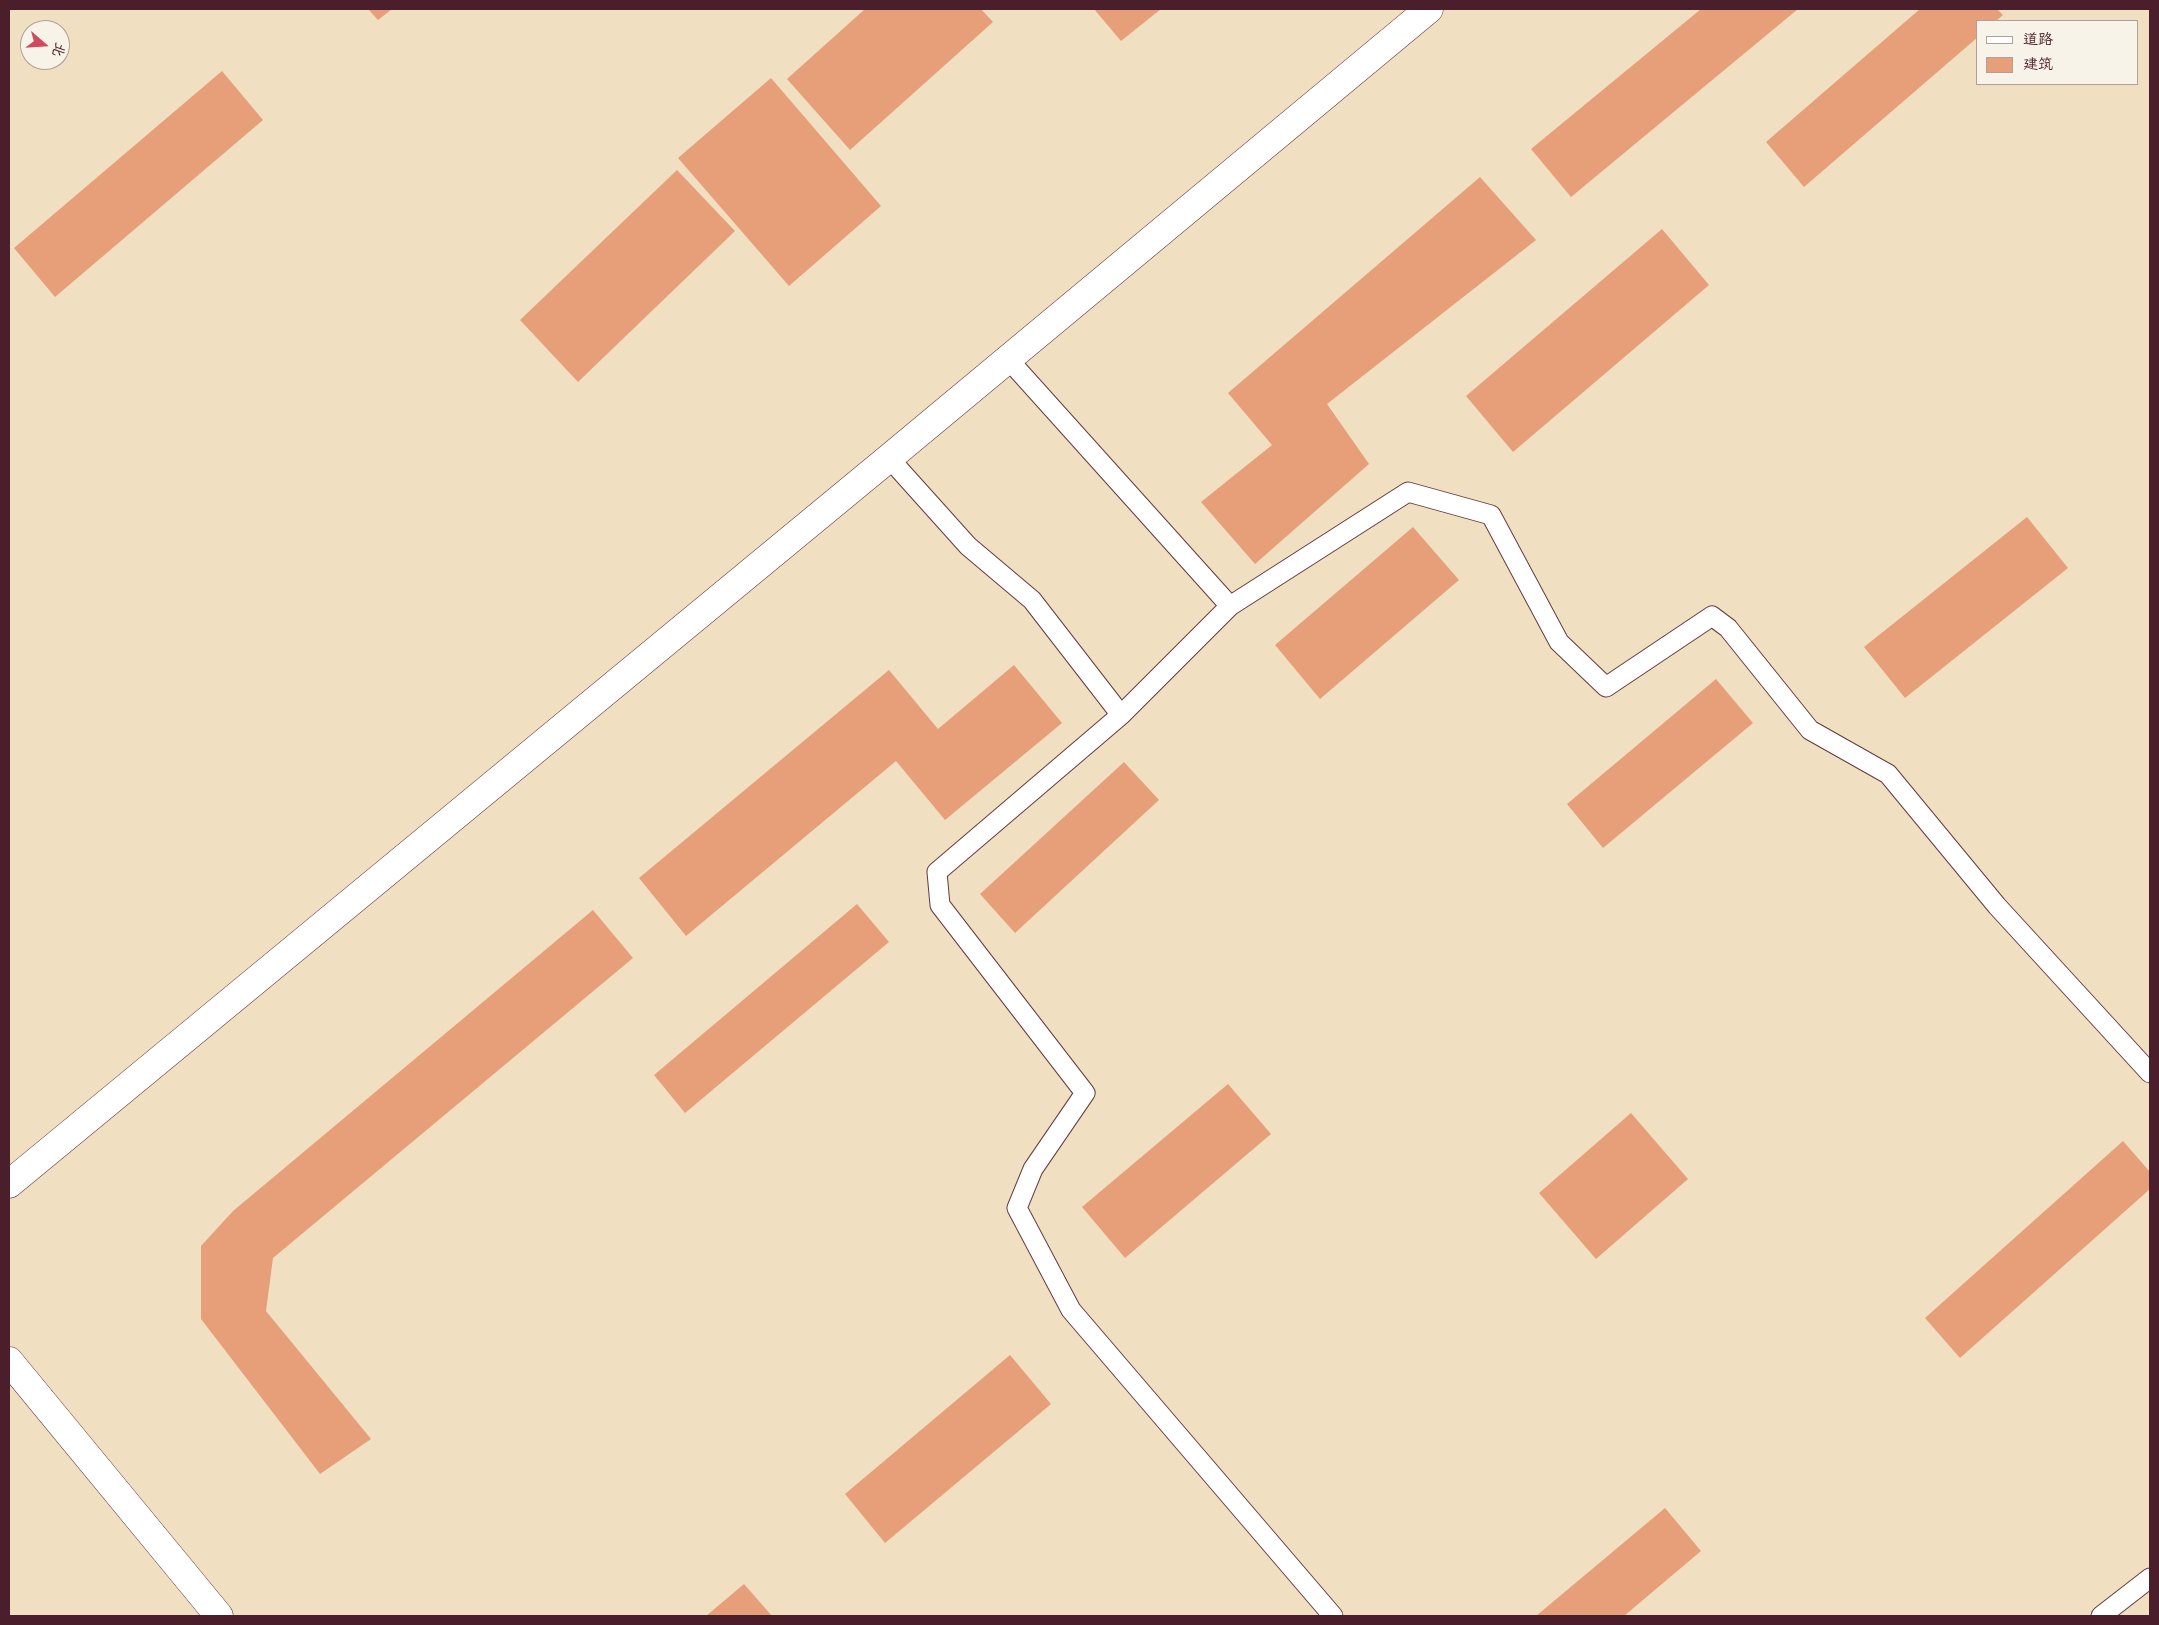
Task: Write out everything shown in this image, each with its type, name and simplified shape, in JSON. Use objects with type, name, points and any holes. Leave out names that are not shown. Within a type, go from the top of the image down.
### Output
[{"type":"street","points":[[9,1184],[889,458],[1429,9]]},
{"type":"street","points":[[9,1361],[219,1616]]},
{"type":"lane","points":[[1008,359],[1230,606]]},
{"type":"lane","points":[[889,458],[968,546],[1032,600],[1121,716]]},
{"type":"lane","points":[[1333,1616],[1071,1310],[1017,1208],[1033,1169],[1086,1093],[940,905],[937,872],[1121,716],[1230,606],[1408,492],[1491,515],[1559,642],[1606,687],[1712,616],[1728,628],[1810,730],[1888,774],[1997,906],[2150,1073]]},
{"type":"lane","points":[[2101,1616],[2150,1578]]},
{"type":"building","points":[[368,9],[392,9],[378,20]]},
{"type":"building","points":[[865,9],[981,9],[993,22],[850,150],[787,79]]},
{"type":"building","points":[[1094,9],[1161,9],[1121,41]]},
{"type":"building","points":[[1701,9],[1798,9],[1571,197],[1531,149]]},
{"type":"building","points":[[1920,9],[1997,9],[2003,15],[1997,20],[1976,20],[1976,39],[1804,187],[1766,142]]},
{"type":"building","points":[[222,71],[263,120],[55,297],[14,248]]},
{"type":"building","points":[[771,78],[881,206],[789,286],[678,158]]},
{"type":"building","points":[[677,170],[735,231],[578,382],[520,320]]},
{"type":"building","points":[[1480,177],[1536,240],[1327,404],[1369,464],[1255,564],[1201,502],[1272,445],[1228,393]]},
{"type":"building","points":[[1662,229],[1709,285],[1513,452],[1466,396]]},
{"type":"building","points":[[2027,517],[2068,568],[1905,698],[1864,647]]},
{"type":"building","points":[[1413,527],[1459,580],[1320,699],[1275,645]]},
{"type":"building","points":[[1014,665],[1062,723],[945,820],[896,761],[686,936],[639,878],[889,670],[938,729]]},
{"type":"building","points":[[1716,679],[1753,723],[1603,848],[1567,804]]},
{"type":"building","points":[[1124,762],[1159,800],[1015,933],[980,894]]},
{"type":"building","points":[[857,904],[889,942],[685,1113],[654,1075]]},
{"type":"building","points":[[593,910],[633,958],[273,1258],[266,1311],[371,1439],[320,1474],[201,1319],[201,1246],[233,1211]]},
{"type":"building","points":[[1228,1084],[1271,1134],[1125,1258],[1082,1207]]},
{"type":"building","points":[[1631,1113],[1688,1179],[1596,1259],[1539,1193]]},
{"type":"building","points":[[2123,1141],[2150,1172],[2150,1189],[1960,1358],[1925,1318]]},
{"type":"building","points":[[1010,1355],[1051,1404],[885,1543],[845,1494]]},
{"type":"building","points":[[1665,1508],[1701,1551],[1624,1616],[1536,1616]]},
{"type":"building","points":[[744,1584],[772,1616],[706,1616]]}]
